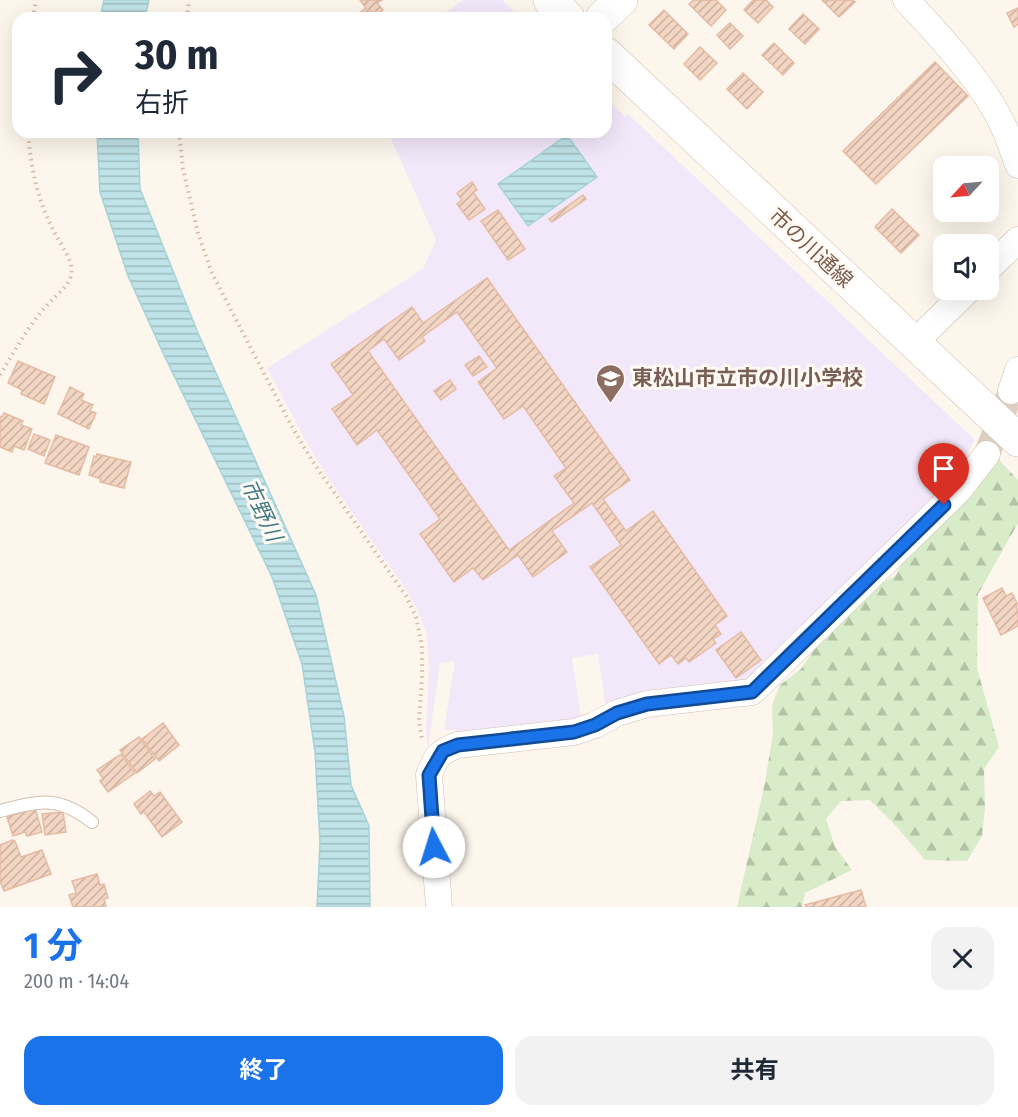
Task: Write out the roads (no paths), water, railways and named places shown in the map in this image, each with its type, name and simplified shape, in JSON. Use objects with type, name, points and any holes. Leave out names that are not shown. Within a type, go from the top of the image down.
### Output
[{"type":"street","points":[[549,0],[562,12]]},
{"type":"street","points":[[608,12],[621,0]]},
{"type":"street","points":[[906,0],[935,31],[976,83],[1001,121],[1018,165]]},
{"type":"street","name":"市の川通線","points":[[612,60],[1018,440]]},
{"type":"street","points":[[999,258],[1018,240]]},
{"type":"street","points":[[913,344],[958,300]]},
{"type":"street","points":[[439,907],[429,775],[443,751],[458,745],[574,732],[595,725],[617,713],[647,704],[752,692],[958,491],[987,454]]},
{"type":"lane","points":[[0,812],[33,803],[53,802],[76,809],[92,822]]},
{"type":"water","points":[[104,0],[149,0],[146,12],[101,12]]},
{"type":"water","name":"市野川","points":[[97,138],[138,138],[140,189],[198,333],[316,595],[344,716],[351,785],[369,826],[370,907],[317,907],[320,842],[315,752],[302,664],[272,577],[128,276],[100,192]]},
{"type":"water","points":[[563,138],[569,138],[597,177],[528,226],[498,184]]},
{"type":"tunnel","points":[[987,454],[1011,391]]},
{"type":"place","name":"東松山市立市の川小学校","points":[[611,404]]}]
